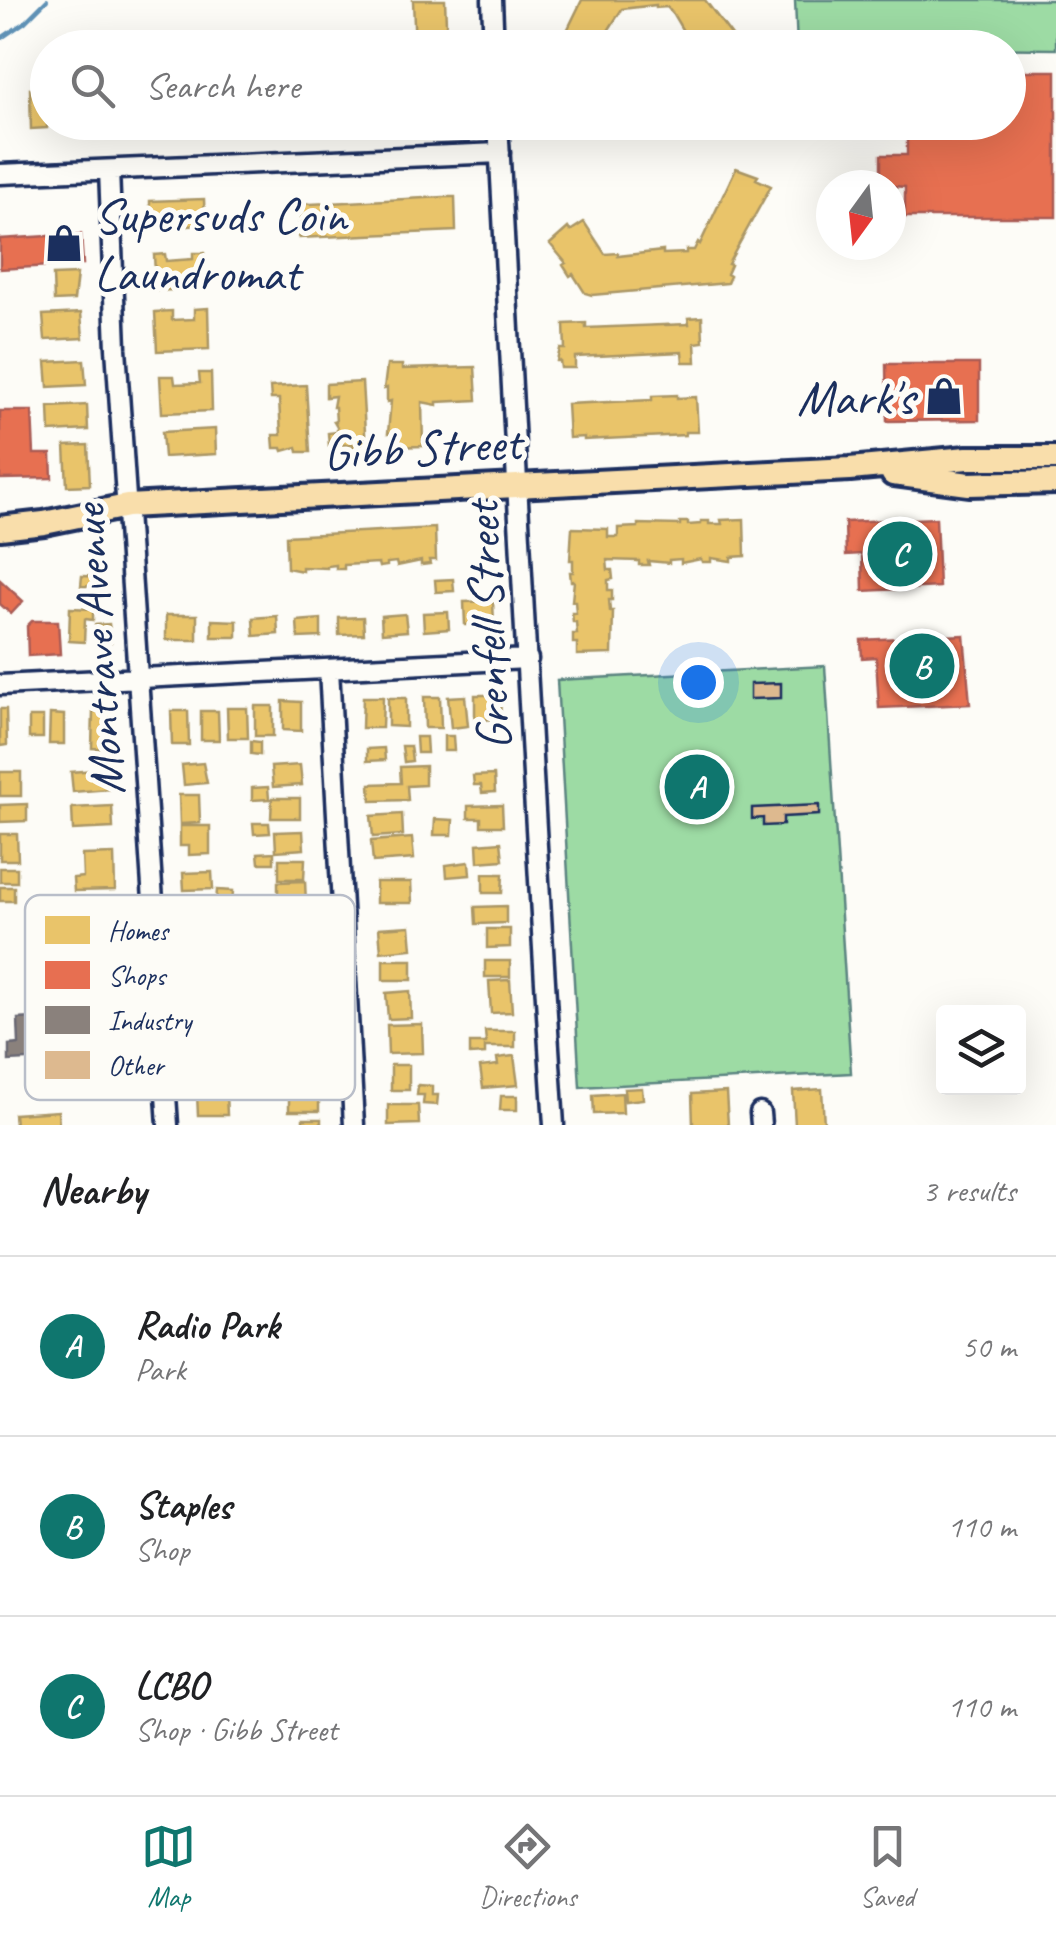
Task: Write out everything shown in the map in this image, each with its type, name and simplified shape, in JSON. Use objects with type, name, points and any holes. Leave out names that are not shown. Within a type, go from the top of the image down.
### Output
[{"type":"main road","name":"Gibb Street","points":[[0,528],[127,506],[850,469],[968,458],[1056,458]]},
{"type":"main road","name":"Gibb Street","points":[[850,469],[969,484],[1056,482]]},
{"type":"street","points":[[492,0],[493,30]]},
{"type":"street","name":"Grenfell Street","points":[[499,140],[554,1125]]},
{"type":"street","points":[[0,174],[500,154]]},
{"type":"street","name":"Montrave Avenue","points":[[109,170],[116,348],[153,895]]},
{"type":"street","points":[[0,685],[528,659]]},
{"type":"street","points":[[330,669],[342,895]]},
{"type":"street","name":"Montrave Avenue","points":[[166,1100],[168,1125]]},
{"type":"street","points":[[353,1100],[354,1125]]},
{"type":"green space","points":[[795,0],[1056,0],[1056,49],[1026,49],[1026,30],[796,30]]},
{"type":"green space","points":[[825,666],[851,1073],[580,1087],[557,680]]},
{"type":"building: Homes","points":[[413,0],[445,0],[446,30],[414,30]]},
{"type":"building: Homes","points":[[582,0],[705,0],[728,30],[682,30],[667,7],[656,5],[622,9],[609,30],[567,30]]},
{"type":"building: Homes","points":[[736,168],[771,186],[728,264],[731,265],[727,283],[592,295],[585,293],[573,274],[570,276],[563,265],[566,263],[550,244],[568,228],[570,231],[584,222],[605,254],[694,250]]},
{"type":"building: Homes","points":[[455,197],[456,231],[299,238],[299,202]]},
{"type":"building: Homes","points":[[204,199],[205,225],[150,228],[150,201]]},
{"type":"building: Homes","points":[[193,253],[204,253],[206,288],[156,291],[154,255],[165,254],[166,261],[193,259]]},
{"type":"building: Homes","points":[[77,274],[74,300],[54,301],[53,275]]},
{"type":"building: Homes","points":[[208,308],[209,349],[157,351],[155,312],[172,311],[172,320],[194,319],[194,309]]},
{"type":"building: Homes","points":[[81,313],[83,338],[45,340],[43,315]]},
{"type":"building: Homes","points":[[702,317],[703,342],[695,343],[696,362],[683,362],[682,352],[575,357],[575,368],[561,368],[557,361],[560,349],[565,349],[564,324],[586,323],[586,328],[689,324],[688,318]]},
{"type":"building: Homes","points":[[84,360],[86,385],[48,387],[46,362]]},
{"type":"building: Homes","points":[[387,365],[402,365],[402,369],[475,367],[477,400],[437,405],[422,402],[423,446],[392,447],[392,433],[388,433],[391,401],[387,402],[387,388],[384,389]]},
{"type":"building: Homes","points":[[199,373],[211,373],[212,411],[162,413],[160,376],[174,376],[175,384],[200,383]]},
{"type":"building: Homes","points":[[362,382],[366,449],[354,450],[353,444],[343,448],[329,446],[328,433],[337,432],[337,427],[335,396],[326,397],[326,384]]},
{"type":"building: Homes","points":[[306,385],[310,452],[298,452],[297,447],[283,451],[274,448],[273,435],[281,435],[279,399],[271,399],[270,387]]},
{"type":"building: Homes","points":[[677,395],[696,397],[698,432],[569,438],[567,404]]},
{"type":"building: Homes","points":[[87,405],[88,430],[50,432],[49,407]]},
{"type":"building: Homes","points":[[215,429],[216,454],[164,457],[162,432]]},
{"type":"building: Homes","points":[[88,445],[90,485],[67,486],[65,446]]},
{"type":"building: Homes","points":[[744,519],[745,556],[731,557],[731,561],[711,558],[711,562],[701,559],[681,563],[681,559],[639,565],[639,561],[607,560],[613,579],[608,580],[608,590],[612,590],[612,654],[577,655],[577,643],[573,643],[573,634],[577,634],[572,613],[576,613],[572,601],[574,581],[570,572],[572,528],[608,529],[608,537],[618,537],[618,528],[638,524],[722,524],[721,520]]},
{"type":"building: Homes","points":[[435,528],[436,560],[429,560],[430,564],[421,565],[421,561],[397,566],[396,562],[379,567],[378,563],[344,565],[344,569],[336,569],[336,565],[302,567],[302,571],[287,568],[286,536]]},
{"type":"building: Homes","points":[[82,576],[102,577],[101,587],[81,586]]},
{"type":"building: Homes","points":[[453,579],[454,591],[436,592],[435,580]]},
{"type":"building: Homes","points":[[493,601],[494,624],[465,625],[464,602]]},
{"type":"building: Homes","points":[[70,608],[93,609],[93,620],[85,619],[84,642],[69,641]]},
{"type":"building: Homes","points":[[448,612],[449,629],[424,631],[423,613]]},
{"type":"building: Homes","points":[[405,614],[407,631],[382,633],[381,616]]},
{"type":"building: Homes","points":[[166,615],[197,615],[197,640],[166,640]]},
{"type":"building: Homes","points":[[277,616],[278,634],[254,636],[253,618]]},
{"type":"building: Homes","points":[[363,617],[364,634],[339,635],[339,618]]},
{"type":"building: Homes","points":[[321,619],[321,637],[298,638],[297,621]]},
{"type":"building: Homes","points":[[212,620],[237,621],[237,637],[212,637]]},
{"type":"building: Homes","points":[[109,624],[111,642],[96,643],[95,625]]},
{"type":"building: Homes","points":[[475,695],[500,695],[501,719],[475,720]]},
{"type":"building: Homes","points":[[465,696],[468,726],[451,728],[448,697]]},
{"type":"building: Homes","points":[[363,697],[383,697],[382,728],[362,728]]},
{"type":"building: Homes","points":[[424,697],[440,697],[441,728],[425,728]]},
{"type":"building: Homes","points":[[388,698],[406,698],[406,727],[388,726]]},
{"type":"building: Homes","points":[[283,701],[301,702],[301,731],[283,730]]},
{"type":"building: Homes","points":[[255,706],[273,706],[273,736],[255,736]]},
{"type":"building: Homes","points":[[227,708],[247,708],[248,738],[228,738]]},
{"type":"building: Homes","points":[[0,709],[6,709],[7,745],[0,746]]},
{"type":"building: Homes","points":[[93,711],[114,712],[113,749],[92,748]]},
{"type":"building: Homes","points":[[171,711],[188,711],[189,745],[172,745]]},
{"type":"building: Homes","points":[[201,711],[218,711],[219,740],[201,740]]},
{"type":"building: Homes","points":[[50,714],[64,715],[64,744],[49,744]]},
{"type":"building: Homes","points":[[29,717],[43,717],[43,738],[29,738]]},
{"type":"building: Homes","points":[[444,736],[453,736],[454,751],[444,751]]},
{"type":"building: Homes","points":[[416,737],[426,737],[427,753],[417,753]]},
{"type":"building: Homes","points":[[251,741],[260,742],[260,755],[251,754]]},
{"type":"building: Homes","points":[[402,746],[410,746],[412,761],[404,762]]},
{"type":"building: Homes","points":[[384,748],[385,760],[367,761],[367,749]]},
{"type":"building: Homes","points":[[203,763],[207,783],[184,785],[182,765]]},
{"type":"building: Homes","points":[[300,765],[302,785],[273,787],[271,767]]},
{"type":"building: Homes","points":[[425,766],[425,785],[407,786],[408,800],[371,801],[370,784],[401,783],[400,767]]},
{"type":"building: Homes","points":[[107,769],[109,789],[73,792],[71,772]]},
{"type":"building: Homes","points":[[0,772],[21,772],[21,796],[0,796]]},
{"type":"building: Homes","points":[[494,775],[495,792],[482,793],[481,785],[474,785],[473,776]]},
{"type":"building: Homes","points":[[268,787],[269,799],[252,800],[252,788]]},
{"type":"building: Homes","points":[[179,795],[199,795],[200,823],[180,824]]},
{"type":"building: Homes","points":[[272,798],[300,798],[300,818],[271,818]]},
{"type":"building: Homes","points":[[27,804],[27,821],[0,822],[0,805]]},
{"type":"building: Homes","points":[[502,805],[503,826],[481,826],[481,818],[468,818],[468,806]]},
{"type":"building: Homes","points":[[112,806],[113,828],[73,830],[72,808]]},
{"type":"building: Homes","points":[[402,814],[403,835],[373,837],[371,816]]},
{"type":"building: Homes","points":[[435,819],[453,820],[452,835],[434,835]]},
{"type":"building: Homes","points":[[253,823],[269,823],[270,833],[254,834]]},
{"type":"building: Homes","points":[[180,826],[210,826],[210,854],[189,855],[189,846],[180,846]]},
{"type":"building: Homes","points":[[303,831],[304,849],[276,851],[275,832]]},
{"type":"building: Homes","points":[[0,834],[17,834],[18,860],[0,860]]},
{"type":"building: Homes","points":[[412,838],[414,859],[373,862],[371,841]]},
{"type":"building: Homes","points":[[501,842],[503,860],[478,862],[477,844]]},
{"type":"building: Homes","points":[[274,852],[274,863],[259,863],[258,853]]},
{"type":"building: Homes","points":[[114,854],[115,890],[74,891],[73,878],[83,877],[82,855]]},
{"type":"building: Homes","points":[[279,859],[305,859],[304,879],[279,879]]},
{"type":"building: Homes","points":[[469,862],[470,875],[447,877],[446,865]]},
{"type":"building: Homes","points":[[0,868],[17,868],[17,882],[0,882]]},
{"type":"building: Homes","points":[[212,872],[213,889],[184,890],[183,873]]},
{"type":"building: Homes","points":[[483,874],[503,874],[502,893],[483,893]]},
{"type":"building: Homes","points":[[305,881],[306,895],[278,895],[278,882]]},
{"type":"building: Homes","points":[[376,882],[411,882],[412,903],[376,903]]},
{"type":"building: Homes","points":[[0,887],[14,887],[14,901],[0,901]]},
{"type":"building: Homes","points":[[217,890],[233,891],[233,895],[217,895]]},
{"type":"building: Homes","points":[[506,906],[506,923],[476,924],[475,907]]},
{"type":"building: Homes","points":[[410,926],[412,949],[381,952],[379,928]]},
{"type":"building: Homes","points":[[487,929],[510,929],[510,947],[487,948]]},
{"type":"building: Homes","points":[[383,960],[412,960],[412,980],[383,980]]},
{"type":"building: Homes","points":[[485,961],[510,961],[510,977],[485,977]]},
{"type":"building: Homes","points":[[510,980],[512,1012],[491,1013],[489,981]]},
{"type":"building: Homes","points":[[410,991],[411,1018],[388,1019],[386,993]]},
{"type":"building: Homes","points":[[422,1024],[423,1053],[388,1054],[387,1025]]},
{"type":"building: Homes","points":[[485,1031],[515,1031],[515,1047],[485,1047],[485,1054],[470,1055],[470,1043],[486,1043]]},
{"type":"building: Homes","points":[[514,1056],[518,1085],[483,1088],[480,1067],[498,1065],[497,1058]]},
{"type":"building: Homes","points":[[391,1065],[409,1065],[409,1090],[391,1090]]},
{"type":"building: Homes","points":[[418,1085],[432,1086],[432,1095],[438,1095],[437,1105],[423,1104],[424,1095],[417,1095]]},
{"type":"building: Homes","points":[[642,1088],[643,1099],[625,1101],[624,1089]]},
{"type":"building: Homes","points":[[822,1089],[824,1125],[795,1125],[793,1091]]},
{"type":"building: Homes","points":[[726,1092],[728,1125],[693,1125],[692,1094]]},
{"type":"building: Homes","points":[[622,1093],[623,1113],[594,1114],[593,1095]]},
{"type":"building: Homes","points":[[501,1096],[517,1096],[517,1110],[500,1110]]},
{"type":"building: Homes","points":[[197,1100],[226,1100],[227,1115],[198,1115]]},
{"type":"building: Homes","points":[[289,1100],[319,1100],[319,1111],[289,1111]]},
{"type":"building: Homes","points":[[388,1105],[418,1105],[419,1124],[388,1125]]},
{"type":"building: Homes","points":[[58,1111],[59,1125],[15,1125],[14,1114]]},
{"type":"building: Homes","points":[[303,1119],[321,1119],[321,1125],[303,1125]]},
{"type":"building: Shops","points":[[1026,71],[1056,71],[1056,217],[906,217],[906,170],[881,170],[881,155],[907,155],[907,140],[1026,140]]},
{"type":"building: Shops","points":[[81,234],[83,264],[0,269],[0,239]]},
{"type":"building: Shops","points":[[886,364],[979,364],[979,420],[887,421]]},
{"type":"building: Shops","points":[[0,411],[32,411],[34,454],[51,454],[52,478],[0,479]]},
{"type":"building: Shops","points":[[936,518],[939,587],[863,591],[862,554],[846,555],[845,522]]},
{"type":"building: Shops","points":[[0,580],[23,601],[11,614],[0,604]]},
{"type":"building: Shops","points":[[32,621],[58,621],[60,654],[28,656],[27,626]]},
{"type":"building: Shops","points":[[964,635],[970,704],[879,708],[876,657],[862,658],[861,640]]},
{"type":"building: Industry","points":[[18,1019],[25,1019],[25,1060],[9,1061],[9,1045],[19,1044]]},
{"type":"building: Other","points":[[781,683],[781,698],[750,699],[750,684]]},
{"type":"building: Other","points":[[819,805],[819,815],[783,817],[783,825],[763,826],[763,818],[752,819],[752,808]]},
{"type":"waterway","points":[[0,39],[47,0]]},
{"type":"place","name":"Supersuds Coin Laundromat","points":[[64,243]]},
{"type":"place","name":"Mark's","points":[[944,396]]},
{"type":"place","name":"LCBO","points":[[900,554]]},
{"type":"place","name":"Staples","points":[[922,666]]},
{"type":"place","name":"Radio Park","points":[[697,787]]}]
